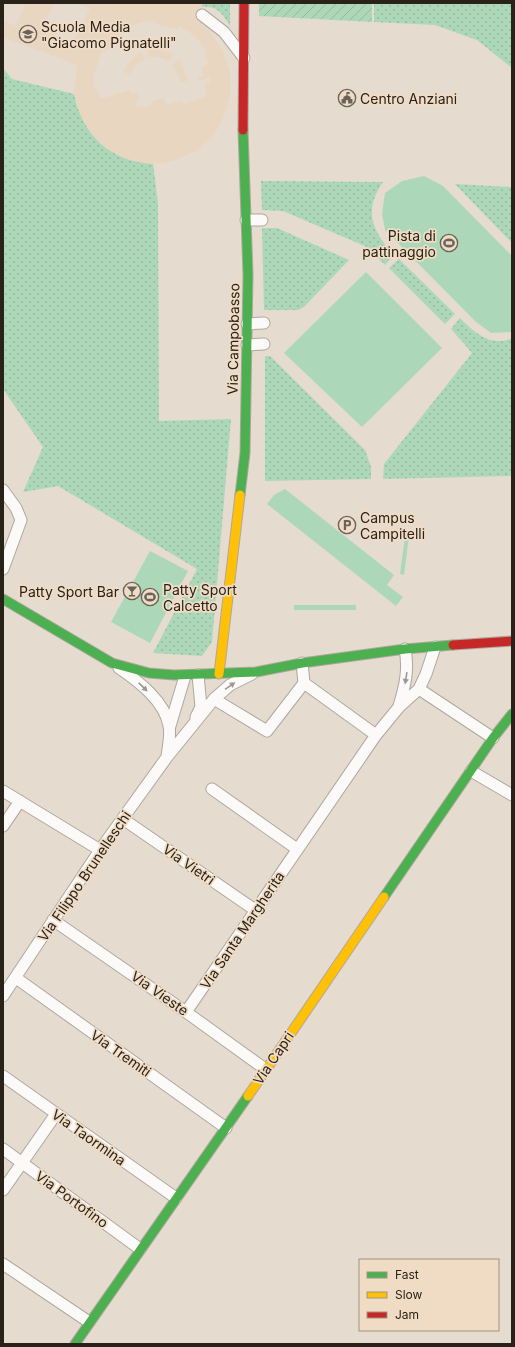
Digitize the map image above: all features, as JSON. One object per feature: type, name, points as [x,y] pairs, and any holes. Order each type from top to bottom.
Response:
[{"type":"street","name":"Via Campobasso","points":[[219,674],[246,454],[248,324],[243,138],[244,3]]},
{"type":"street","points":[[202,15],[224,32],[244,58]]},
{"type":"street","points":[[246,220],[262,220]]},
{"type":"street","points":[[248,324],[264,323]]},
{"type":"street","points":[[247,345],[264,344]]},
{"type":"street","points":[[3,490],[21,520],[3,569]]},
{"type":"street","points":[[3,599],[112,663],[134,679],[164,710],[170,726]]},
{"type":"street","points":[[112,663],[149,673],[185,676],[256,672],[302,663],[405,649],[512,641]]},
{"type":"street","name":"Via Santa Margherita","points":[[186,1012],[376,735],[399,707],[419,689],[426,674],[435,647]]},
{"type":"street","name":"Via Santa Margherita","points":[[399,707],[407,676],[408,663],[405,649]]},
{"type":"street","points":[[214,699],[267,731],[304,684],[302,663]]},
{"type":"street","name":"Via Filippo Brunelleschi","points":[[3,996],[100,850],[167,757],[214,699],[230,685],[256,672]]},
{"type":"street","name":"Via Filippo Brunelleschi","points":[[193,725],[201,707],[198,675]]},
{"type":"street","points":[[167,757],[170,726],[185,676]]},
{"type":"street","points":[[304,684],[376,735]]},
{"type":"street","points":[[419,689],[493,738]]},
{"type":"street","name":"Via Capri","points":[[502,726],[512,703]]},
{"type":"street","name":"Via Capri","points":[[75,1344],[226,1128],[493,738],[512,714]]},
{"type":"street","points":[[471,771],[512,795]]},
{"type":"street","points":[[212,789],[297,849]]},
{"type":"street","points":[[3,791],[100,850]]},
{"type":"street","points":[[3,826],[20,801]]},
{"type":"street","name":"Via Vietri","points":[[123,818],[255,910]]},
{"type":"street","name":"Via Vieste","points":[[53,920],[186,1012],[265,1069]]},
{"type":"street","name":"Via Tremiti","points":[[16,978],[226,1128]]},
{"type":"street","name":"Via Taormina","points":[[3,1076],[176,1198]]},
{"type":"street","points":[[3,1190],[56,1114]]},
{"type":"street","name":"Via Portofino","points":[[3,1149],[140,1249]]},
{"type":"street","points":[[3,1264],[89,1322]]},
{"type":"shaded area","points":[[26,3],[54,3],[45,23],[56,29],[52,39],[71,48],[90,8],[82,5],[83,3],[202,3],[202,25],[210,32],[223,51],[230,72],[230,95],[224,116],[213,136],[196,151],[164,163],[144,163],[132,161],[109,151],[90,133],[82,120],[74,94],[77,65],[3,37],[3,21],[15,26]],"holes":[[[155,21],[155,24],[178,29],[179,26],[185,29],[196,37],[207,52],[205,54],[209,64],[202,67],[204,76],[198,78],[199,81],[209,77],[211,79],[210,82],[204,84],[207,96],[184,104],[182,100],[167,105],[164,98],[153,101],[150,106],[139,106],[138,108],[134,104],[140,97],[136,92],[132,94],[130,90],[100,99],[97,89],[94,89],[93,78],[102,51],[105,52],[120,36],[118,33],[130,26],[142,22]]]},
{"type":"shaded area","points":[[157,49],[174,55],[169,61],[159,57],[149,57],[147,50]]},
{"type":"shaded area","points":[[141,52],[145,59],[134,67],[130,74],[123,72],[128,63]]},
{"type":"shaded area","points":[[179,59],[188,80],[181,83],[173,65]]},
{"type":"green space","points":[[202,3],[230,3],[230,26],[219,11],[212,7],[202,7]]},
{"type":"green space","points":[[259,3],[372,3],[372,22],[259,16]]},
{"type":"green space","points":[[374,3],[512,3],[512,68],[477,40],[435,25],[374,22]]},
{"type":"green space","points":[[3,68],[12,79],[74,94],[78,109],[84,122],[91,134],[101,144],[124,158],[153,164],[158,203],[159,421],[231,419],[212,642],[202,656],[153,653],[197,569],[58,486],[23,492],[43,447],[3,389]]},
{"type":"green space","name":"Pista di pattinaggio","points":[[424,176],[443,186],[512,256],[511,332],[491,333],[475,321],[385,230],[382,214],[385,193],[402,181]]},
{"type":"green space","points":[[261,181],[383,182],[373,202],[373,220],[380,238],[394,255],[385,265],[367,247],[283,211],[262,210]]},
{"type":"green space","points":[[455,184],[512,187],[512,243]]},
{"type":"green space","points":[[262,228],[277,228],[349,260],[304,307],[298,310],[264,310]]},
{"type":"green space","points":[[399,259],[455,314],[445,324],[389,268]]},
{"type":"green space","points":[[366,272],[442,348],[362,427],[284,353]]},
{"type":"green space","points":[[460,318],[477,333],[490,340],[504,341],[512,338],[512,476],[383,479],[384,464],[472,353],[451,329]]},
{"type":"green space","points":[[265,356],[270,356],[365,450],[371,467],[371,479],[265,481]]},
{"type":"green space","points":[[285,489],[394,575],[387,585],[403,597],[396,606],[267,504],[274,495]]},
{"type":"green space","points":[[405,536],[409,536],[404,575],[400,574]]},
{"type":"green space","name":"Patty Sport Calcetto","points":[[150,551],[188,571],[150,643],[111,622]]},
{"type":"green space","points":[[294,605],[356,605],[356,610],[294,610]]},
{"type":"traffic: fast","points":[[240,495],[245,453],[248,275],[243,130]]},
{"type":"traffic: fast","points":[[3,599],[112,663],[149,673],[174,675],[256,672],[302,663],[405,649],[453,645]]},
{"type":"traffic: fast","points":[[384,897],[493,738],[512,714]]},
{"type":"traffic: fast","points":[[75,1344],[248,1096]]},
{"type":"traffic: slow","points":[[219,674],[240,495]]},
{"type":"traffic: slow","points":[[248,1096],[384,897]]},
{"type":"traffic: jam","points":[[243,130],[244,3]]},
{"type":"traffic: jam","points":[[453,645],[512,641]]},
{"type":"place","name":"Scuola Media \"Giacomo Pignatelli\"","points":[[28,34]]},
{"type":"place","name":"Centro Anziani","points":[[347,98]]},
{"type":"place","name":"Pista di pattinaggio","points":[[449,243]]},
{"type":"place","name":"Campus Campitelli","points":[[347,525]]},
{"type":"place","name":"Patty Sport Bar","points":[[132,591]]},
{"type":"place","name":"Patty Sport Calcetto","points":[[150,597]]}]
